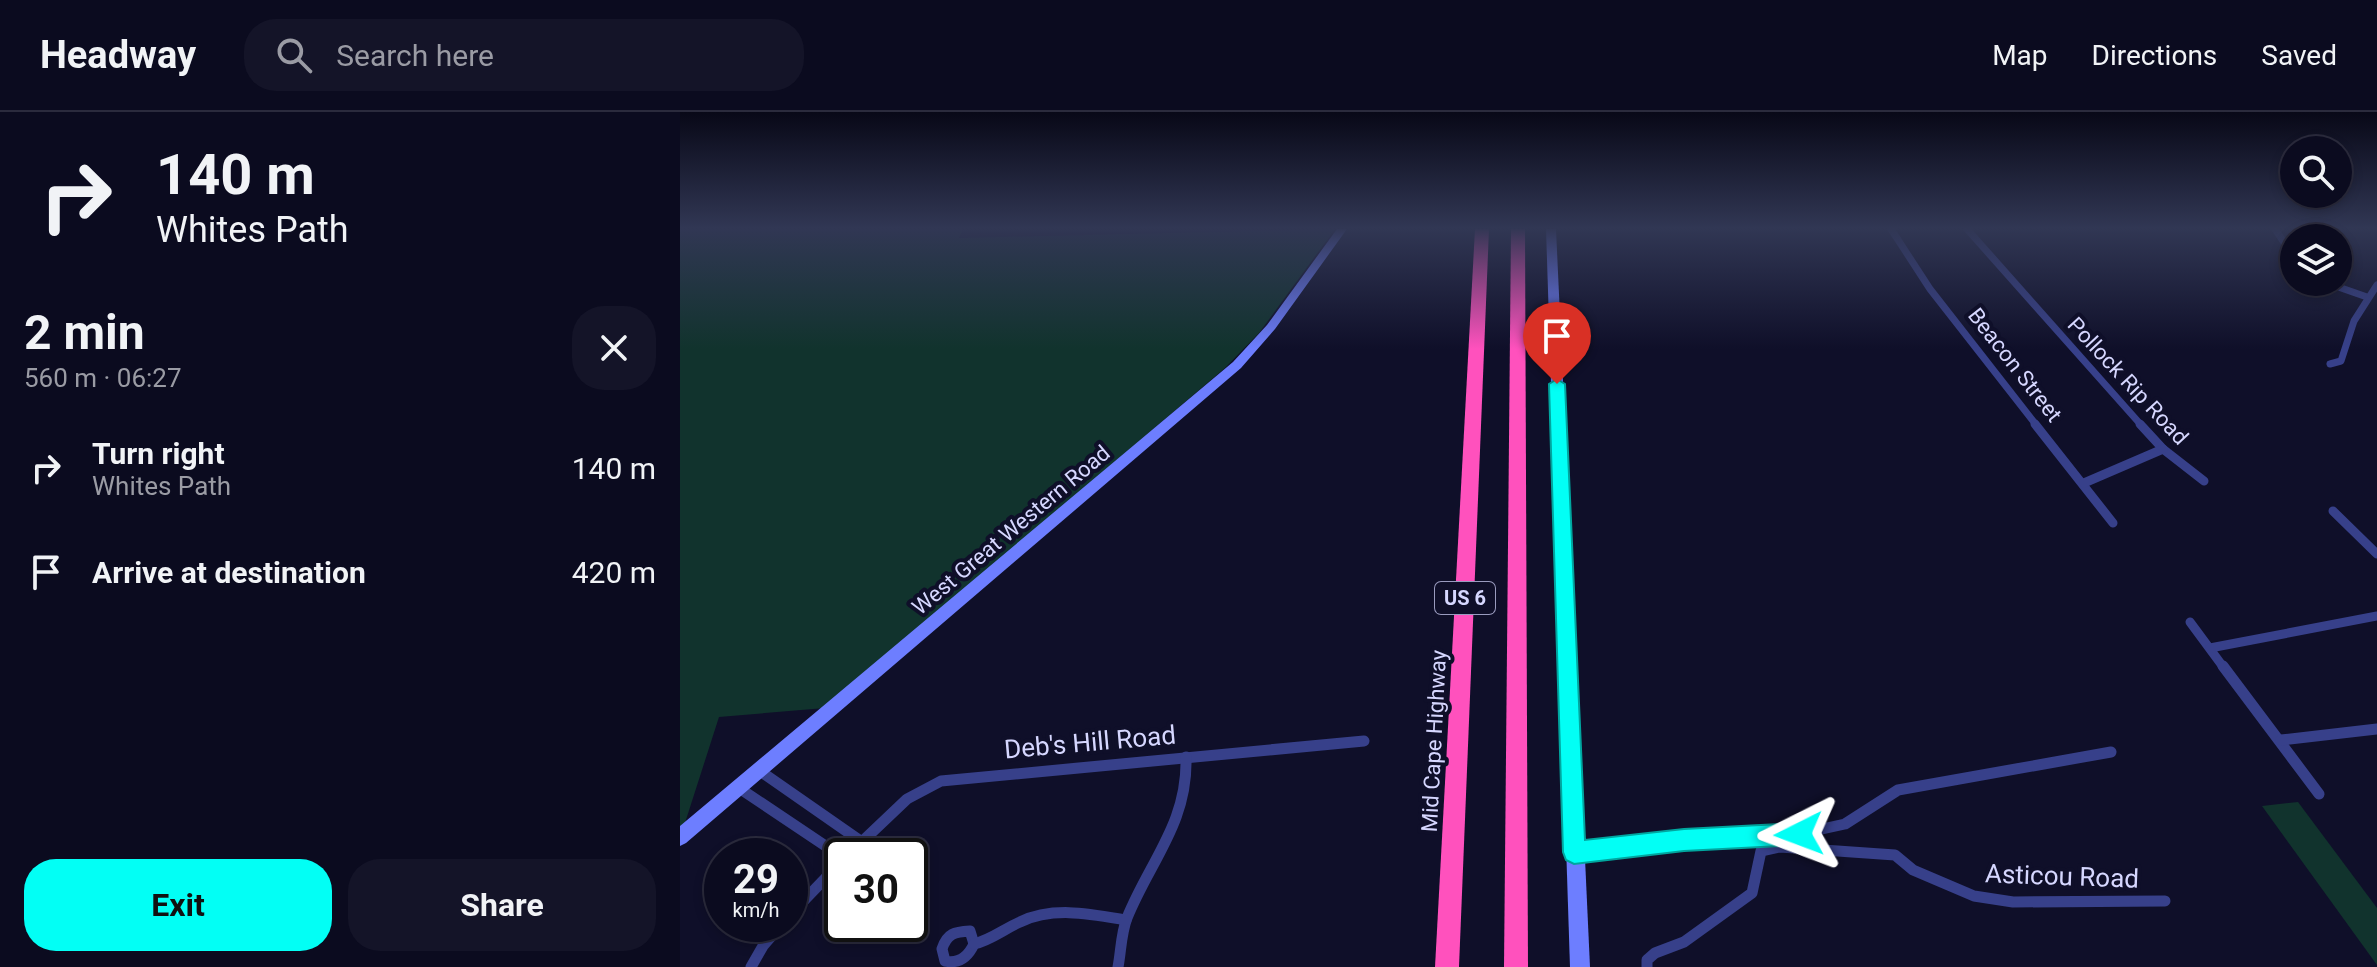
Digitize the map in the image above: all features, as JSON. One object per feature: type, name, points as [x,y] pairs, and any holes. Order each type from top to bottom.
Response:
[{"type":"highway","name":"Mid Cape Highway","points":[[1447,967],[1480,269]]},
{"type":"highway","name":"US 6","points":[[1516,967],[1518,269]]},
{"type":"street","name":"West Great Western Road","points":[[680,837],[1237,365],[1271,327],[1313,269]]},
{"type":"street","points":[[1552,269],[1580,967]]},
{"type":"street","name":"Beacon Street","points":[[1917,269],[2113,523]]},
{"type":"street","name":"Pollock Rip Road","points":[[2003,269],[2163,449],[2204,481]]},
{"type":"street","points":[[2330,364],[2341,361],[2349,331],[2377,285]]},
{"type":"street","points":[[2352,292],[2367,297]]},
{"type":"street","points":[[2084,483],[2163,449]]},
{"type":"street","points":[[2333,511],[2377,554]]},
{"type":"street","points":[[2210,648],[2377,616]]},
{"type":"street","points":[[2190,622],[2319,794]]},
{"type":"street","points":[[2281,740],[2377,729]]},
{"type":"street","name":"Deb's Hill Road","points":[[866,838],[907,799],[941,781],[1364,741]]},
{"type":"street","points":[[1574,852],[1684,840],[1799,834],[1845,824],[1898,790],[2111,752]]},
{"type":"street","points":[[1118,967],[1126,920],[1167,844],[1187,785],[1186,757]]},
{"type":"street","points":[[760,771],[856,838]]},
{"type":"street","points":[[739,788],[824,845]]},
{"type":"street","name":"Asticou Road","points":[[1647,967],[1647,960],[1655,953],[1684,942],[1752,893],[1761,851],[1780,847],[1895,855],[1913,870],[1964,892],[2013,902],[2165,901]]},
{"type":"street","name":"Deb's Hill Road","points":[[808,896],[824,879]]},
{"type":"street","points":[[974,944],[985,942],[1032,917],[1053,913],[1126,920]]},
{"type":"street","points":[[751,967],[766,942]]},
{"type":"green space","points":[[680,269],[1306,269],[1259,333],[1225,368],[825,708],[719,717],[684,826],[680,829]]},
{"type":"green space","points":[[2298,802],[2377,908],[2377,965],[2262,806]]},
{"type":"route","points":[[1557,384],[1574,852],[1684,840],[1799,834]]}]
